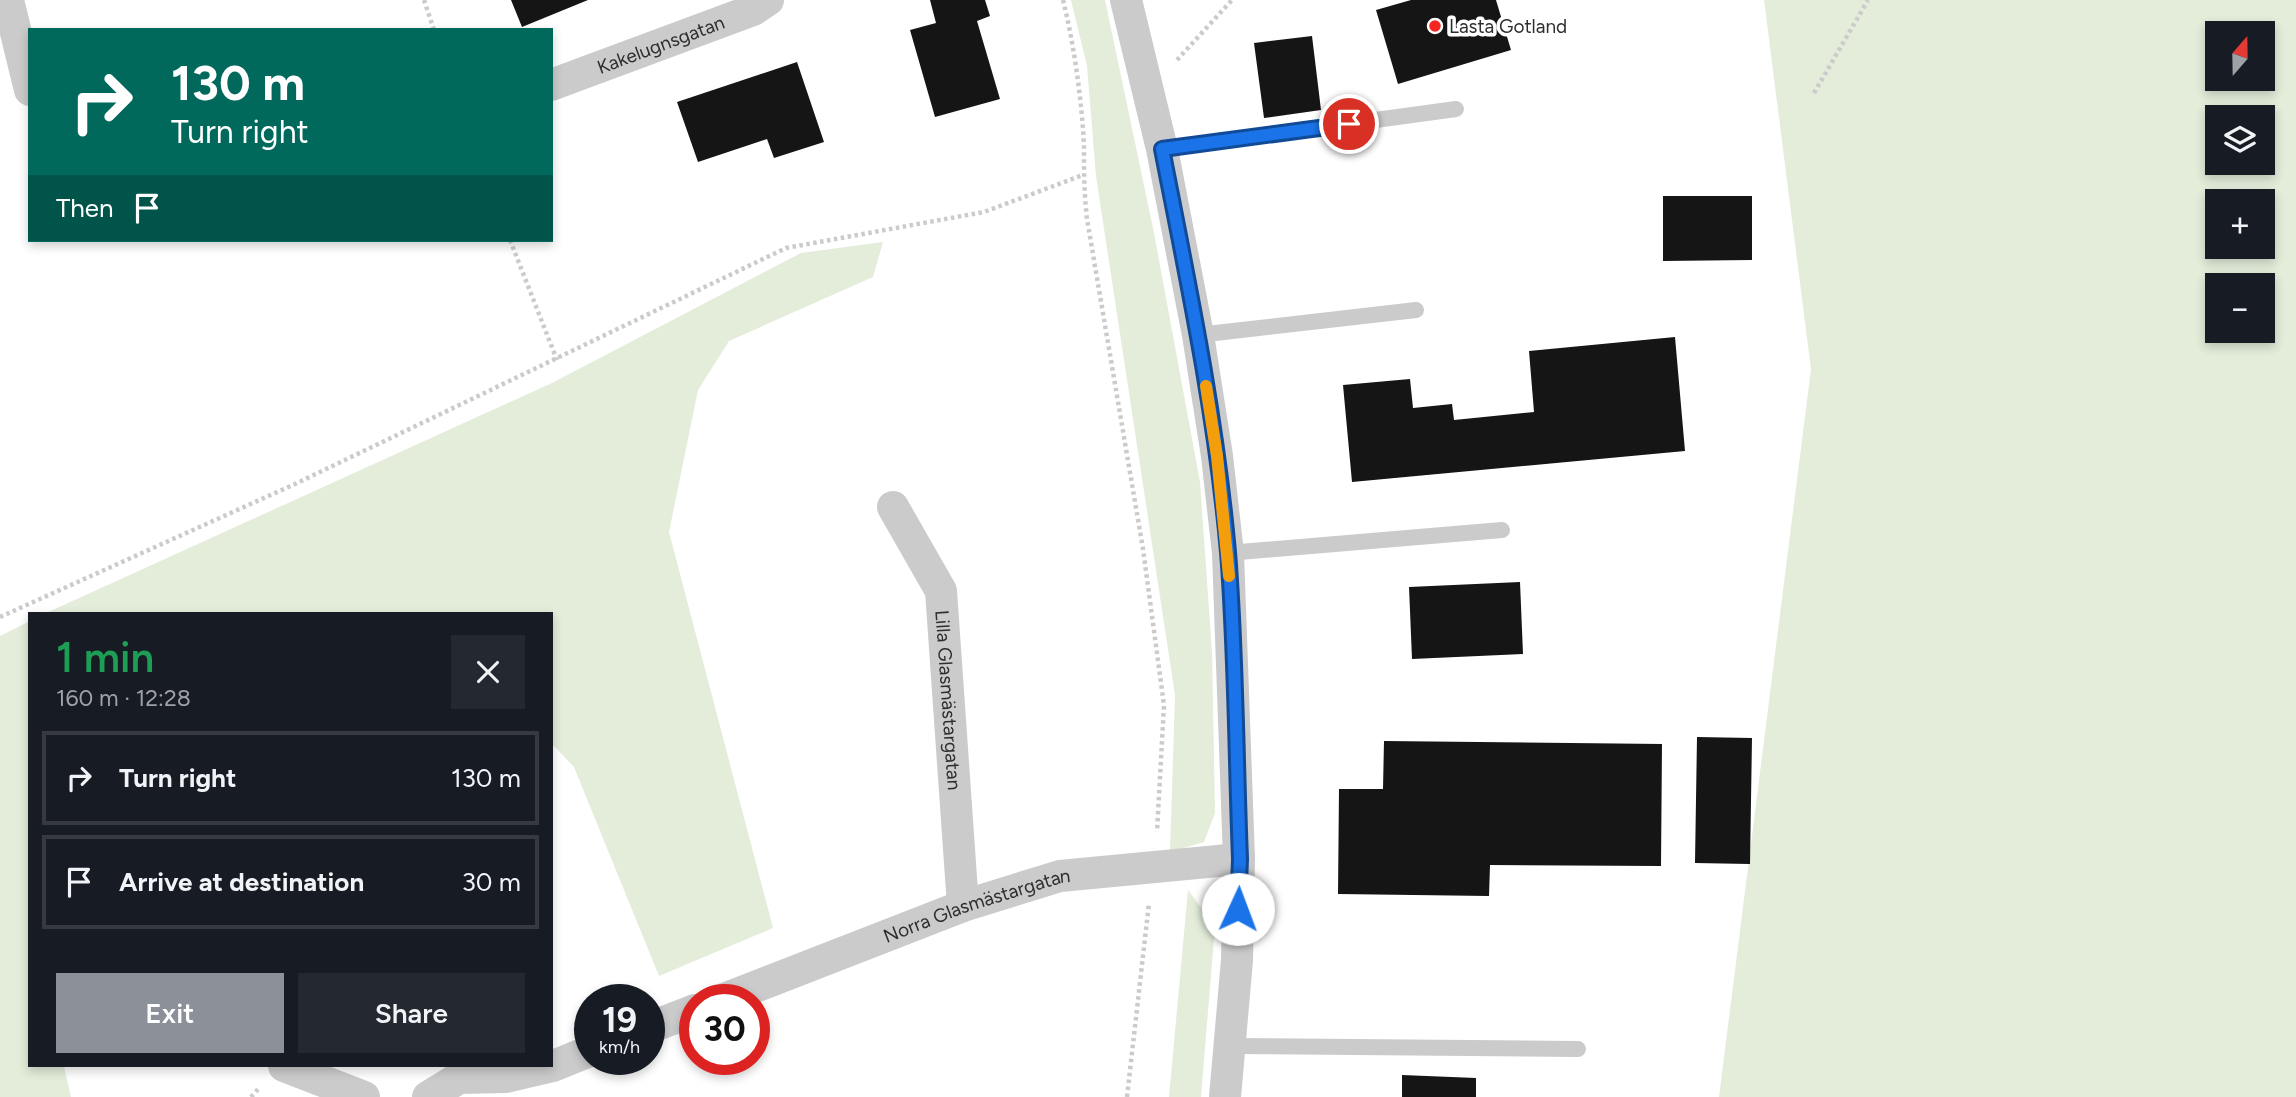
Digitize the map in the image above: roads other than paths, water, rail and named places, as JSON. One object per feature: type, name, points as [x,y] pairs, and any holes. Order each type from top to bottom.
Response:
[{"type":"street","points":[[8,0],[28,82]]},
{"type":"street","name":"Kakelugnsgatan","points":[[553,84],[753,10],[768,0]]},
{"type":"street","points":[[1126,0],[1162,149],[1198,335],[1217,456],[1228,553],[1240,859],[1237,960],[1225,1097]]},
{"type":"street","name":"Lilla Glasmästargatan","points":[[893,508],[942,591],[963,906]]},
{"type":"street","name":"Norra Glasmästargatan","points":[[763,984],[963,906],[1060,876],[1240,859]]},
{"type":"street","points":[[553,1066],[574,1057]]},
{"type":"street","points":[[287,1067],[364,1097]]},
{"type":"street","points":[[428,1097],[457,1072],[506,1077],[549,1067]]},
{"type":"lane","points":[[1162,149],[1456,109]]},
{"type":"lane","points":[[1198,335],[1416,310]]},
{"type":"lane","points":[[1228,553],[1502,530]]},
{"type":"lane","points":[[1229,1046],[1578,1049]]},
{"type":"place","name":"Lasta Gotland","points":[[1435,26]]}]
